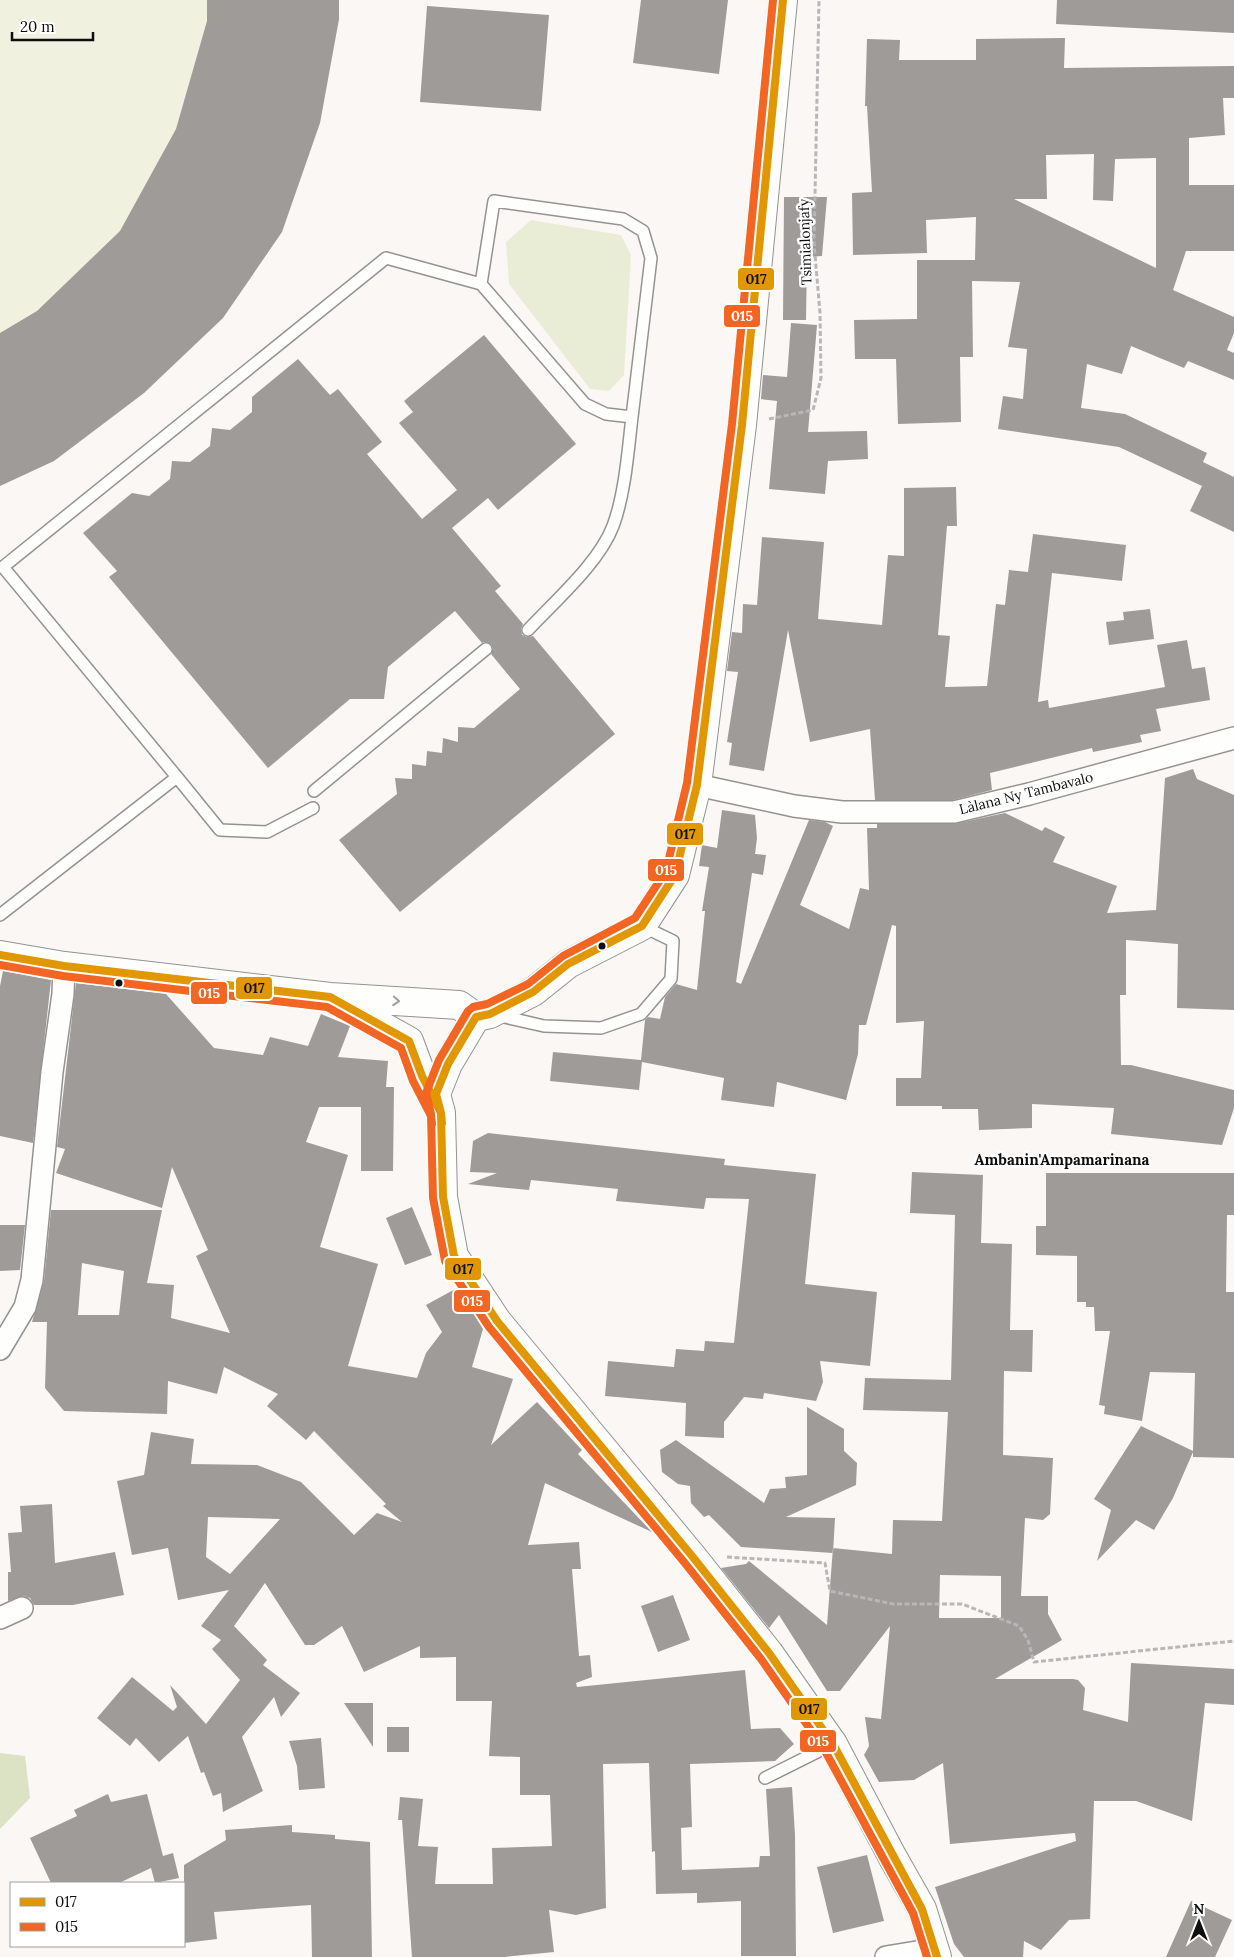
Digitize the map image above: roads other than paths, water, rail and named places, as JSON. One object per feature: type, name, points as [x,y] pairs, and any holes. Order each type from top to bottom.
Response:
[{"type":"street","points":[[783,0],[742,426],[697,785],[675,875],[642,926],[568,964],[533,992],[483,1015],[448,1064],[436,1094],[441,1113],[443,1197],[454,1256],[497,1321],[692,1556],[769,1654],[833,1744],[922,1909],[936,1953],[886,1957]]},
{"type":"street","name":"Làlana Ny Tambavalo","points":[[697,785],[794,806],[842,812],[954,812],[1029,794],[1234,738]]},
{"type":"street","points":[[0,954],[64,966],[330,997],[459,1005],[483,1015]]},
{"type":"street","points":[[0,1349],[25,1307],[32,1280],[52,1072],[63,994],[64,966]]},
{"type":"street","points":[[330,997],[408,1041],[422,1076],[441,1113]]},
{"type":"street","points":[[0,1618],[22,1608]]},
{"type":"lane","points":[[481,284],[494,201],[623,219],[643,232],[651,258],[624,481],[612,527],[593,560],[528,630]]},
{"type":"lane","points":[[313,808],[267,832],[220,830],[3,567],[386,258],[481,284],[585,404],[606,414],[632,417]]},
{"type":"lane","points":[[314,791],[486,649]]},
{"type":"lane","points":[[0,915],[177,777]]},
{"type":"lane","points":[[483,1015],[544,1026],[601,1028],[642,1014],[670,979],[673,941],[642,926]]},
{"type":"lane","points":[[765,1778],[833,1744]]},
{"type":"district","name":"Ambanin'Ampamarinana","points":[[1062,1159]]}]
